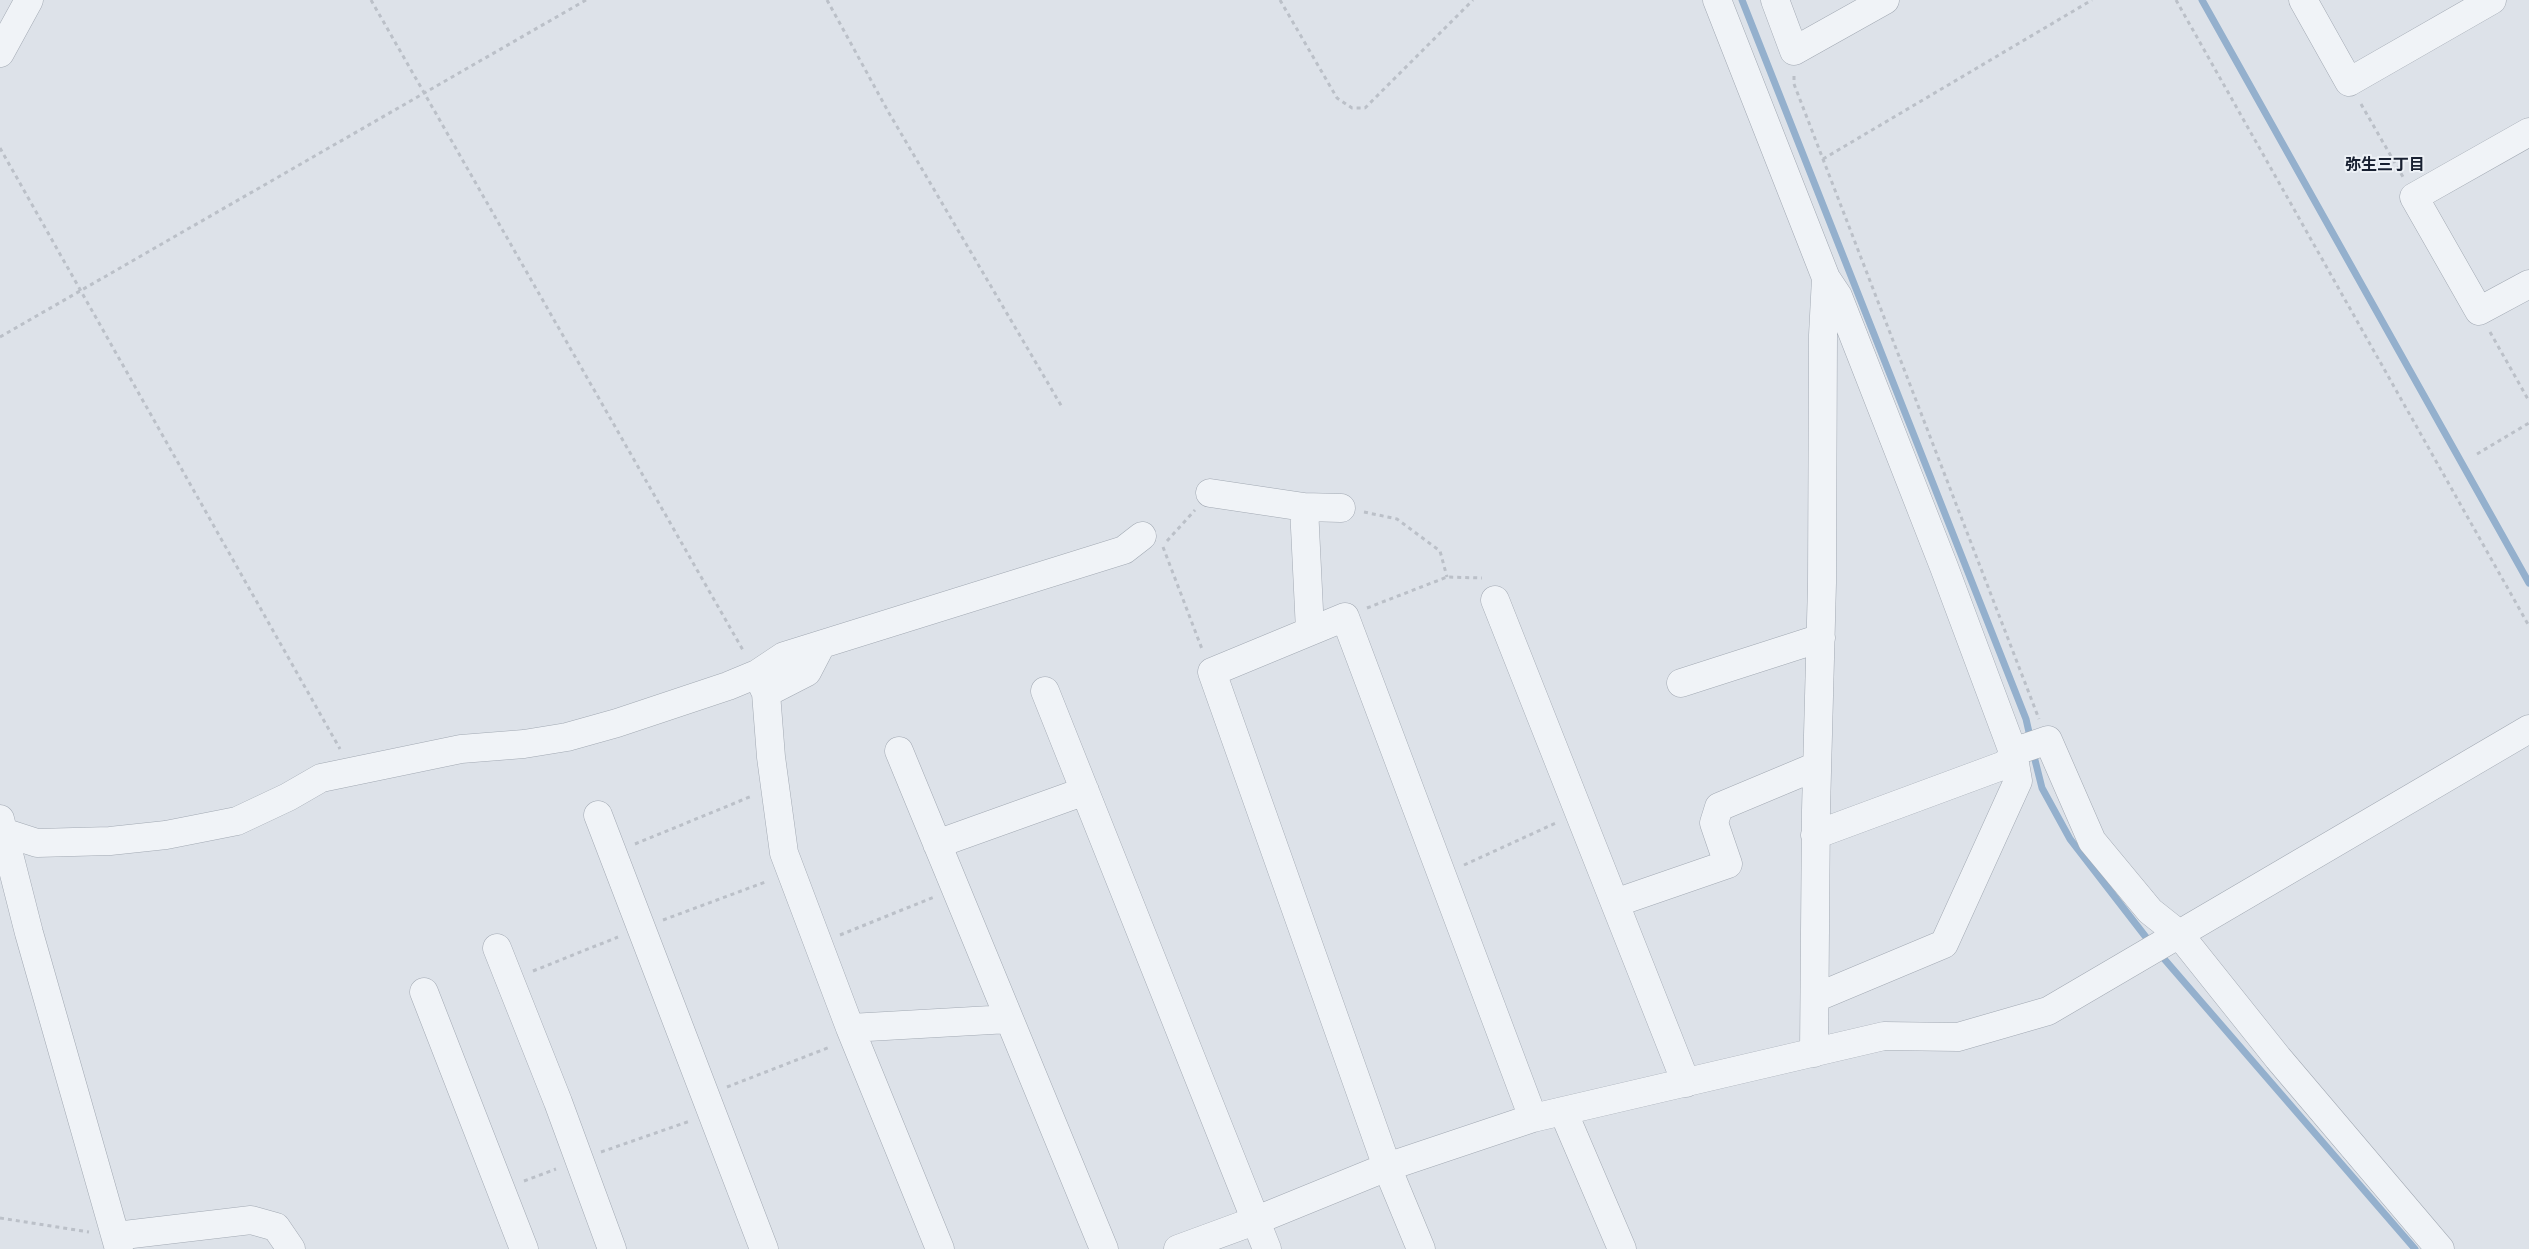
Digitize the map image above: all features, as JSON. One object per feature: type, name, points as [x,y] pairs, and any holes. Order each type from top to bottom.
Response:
[{"type":"street","points":[[0,53],[29,0]]},
{"type":"street","points":[[1717,0],[1826,278],[1842,305],[2013,752],[2018,781],[1944,944],[1815,998]]},
{"type":"street","points":[[1775,0],[1794,50],[1885,0]]},
{"type":"street","points":[[2303,0],[2349,82],[2492,0]]},
{"type":"street","points":[[2529,132],[2414,197],[2479,312],[2529,284]]},
{"type":"street","points":[[1814,1053],[1817,766],[1825,378],[1823,335],[1826,278]]},
{"type":"street","points":[[1210,493],[1304,507],[1341,508]]},
{"type":"street","points":[[1304,507],[1310,631]]},
{"type":"street","points":[[2,826],[37,843],[110,841],[166,835],[237,821],[288,797],[321,778],[461,749],[524,744],[567,737],[807,672],[821,645],[1101,558],[1124,550],[1142,536]]},
{"type":"street","points":[[1495,600],[1686,1083]]},
{"type":"street","points":[[1421,1249],[1387,1167],[1212,672],[1345,617],[1533,1118]]},
{"type":"street","points":[[1681,683],[1821,638]]},
{"type":"street","points":[[762,684],[784,853],[852,1033],[940,1249]]},
{"type":"street","points":[[1045,691],[1268,1249]]},
{"type":"street","points":[[1178,1249],[1387,1167],[1533,1118],[1884,1036],[1958,1037],[2048,1011],[2529,729]]},
{"type":"street","points":[[1816,835],[2007,764],[2013,752],[2048,740],[2092,841],[2150,911],[2179,934],[2278,1058],[2440,1249]]},
{"type":"street","points":[[899,751],[1104,1249]]},
{"type":"street","points":[[1615,904],[1728,864],[1714,823],[1719,807],[1817,766]]},
{"type":"street","points":[[937,844],[1085,791]]},
{"type":"street","points":[[598,814],[764,1249]]},
{"type":"street","points":[[2,826],[29,933],[118,1243],[251,1220],[276,1227],[291,1249]]},
{"type":"street","points":[[497,948],[612,1249]]},
{"type":"street","points":[[424,992],[524,1249]]},
{"type":"street","points":[[852,1033],[1009,1019]]},
{"type":"street","points":[[1563,1111],[1622,1249]]},
{"type":"path","points":[[371,0],[499,220],[762,684]]},
{"type":"path","points":[[0,337],[586,0]]},
{"type":"path","points":[[827,0],[889,112],[1062,407]]},
{"type":"path","points":[[1280,0],[1337,98],[1352,108],[1365,108],[1473,0]]},
{"type":"path","points":[[1823,159],[2092,0]]},
{"type":"path","points":[[2176,0],[2529,626]]},
{"type":"path","points":[[1794,50],[1794,84],[2048,740]]},
{"type":"path","points":[[2349,82],[2414,197]]},
{"type":"path","points":[[0,148],[353,771]]},
{"type":"path","points":[[2479,312],[2529,401]]},
{"type":"path","points":[[2477,454],[2529,423]]},
{"type":"path","points":[[1210,493],[1162,546],[1212,672]]},
{"type":"path","points":[[1341,508],[1397,519],[1440,551],[1447,577]]},
{"type":"path","points":[[1345,617],[1447,577],[1485,578],[1495,600]]},
{"type":"path","points":[[612,853],[775,787]]},
{"type":"path","points":[[1442,876],[1579,812]]},
{"type":"path","points":[[510,981],[641,928],[792,872]]},
{"type":"path","points":[[819,944],[955,888]]},
{"type":"path","points":[[500,1190],[579,1160],[708,1105],[852,1033]]},
{"type":"path","points":[[0,1218],[118,1243]]},
{"type":"waterway","points":[[1742,0],[2026,719],[2031,741]]},
{"type":"waterway","points":[[2202,0],[2529,583]]},
{"type":"waterway","points":[[2033,752],[2042,788],[2070,839],[2152,945]]},
{"type":"waterway","points":[[2159,953],[2415,1249]]},
{"type":"district","name":"弥生三丁目","points":[[2385,165]]}]
